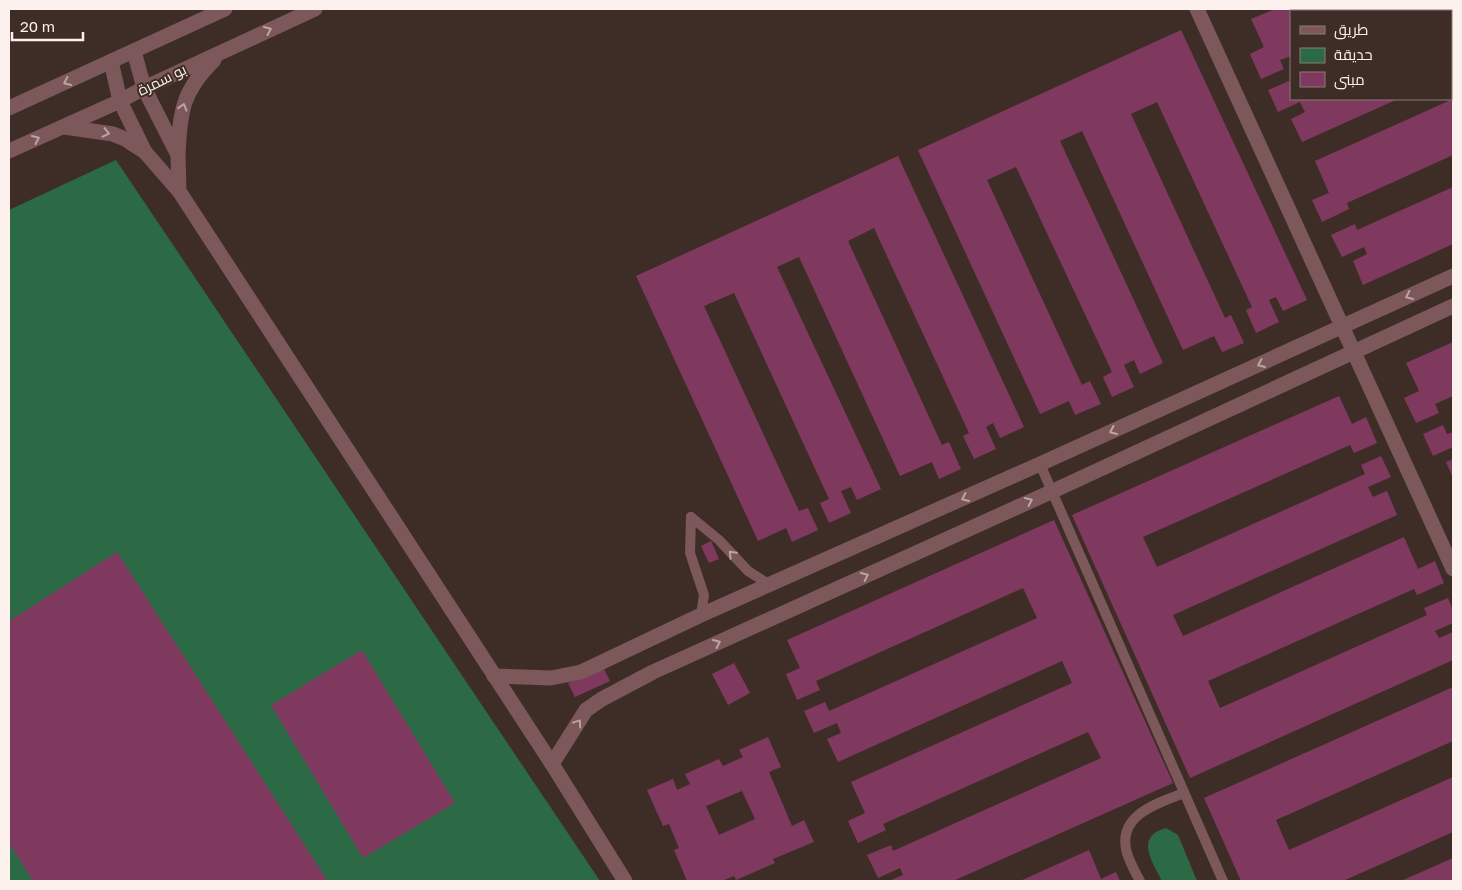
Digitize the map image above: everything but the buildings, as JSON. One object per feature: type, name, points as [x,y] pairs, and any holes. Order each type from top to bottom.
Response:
[{"type":"street","points":[[9,108],[225,9]]},
{"type":"street","name":"بو سمرة","points":[[9,151],[315,9]]},
{"type":"street","points":[[1197,9],[1453,569]]},
{"type":"street","points":[[134,51],[144,88],[178,155]]},
{"type":"street","points":[[179,191],[180,118],[186,99],[200,74],[223,51]]},
{"type":"street","points":[[111,61],[120,101],[146,152],[179,191],[552,764],[625,881]]},
{"type":"street","points":[[63,126],[112,134],[125,139],[146,152]]},
{"type":"street","points":[[494,676],[551,678],[581,672],[701,615],[770,586],[1453,276]]},
{"type":"street","points":[[552,764],[586,710],[602,699],[653,672],[1453,306]]},
{"type":"lane","points":[[1040,464],[1223,881]]},
{"type":"lane","points":[[701,615],[704,595],[690,553],[691,516],[719,540],[748,571],[770,586]]},
{"type":"lane","points":[[1140,881],[1127,851],[1126,839],[1129,829],[1138,814],[1184,792]]},
{"type":"green space","points":[[116,160],[600,881],[9,881],[9,210]]},
{"type":"green space","points":[[1166,828],[1178,835],[1197,881],[1162,881],[1151,858],[1148,844],[1156,832]]}]
